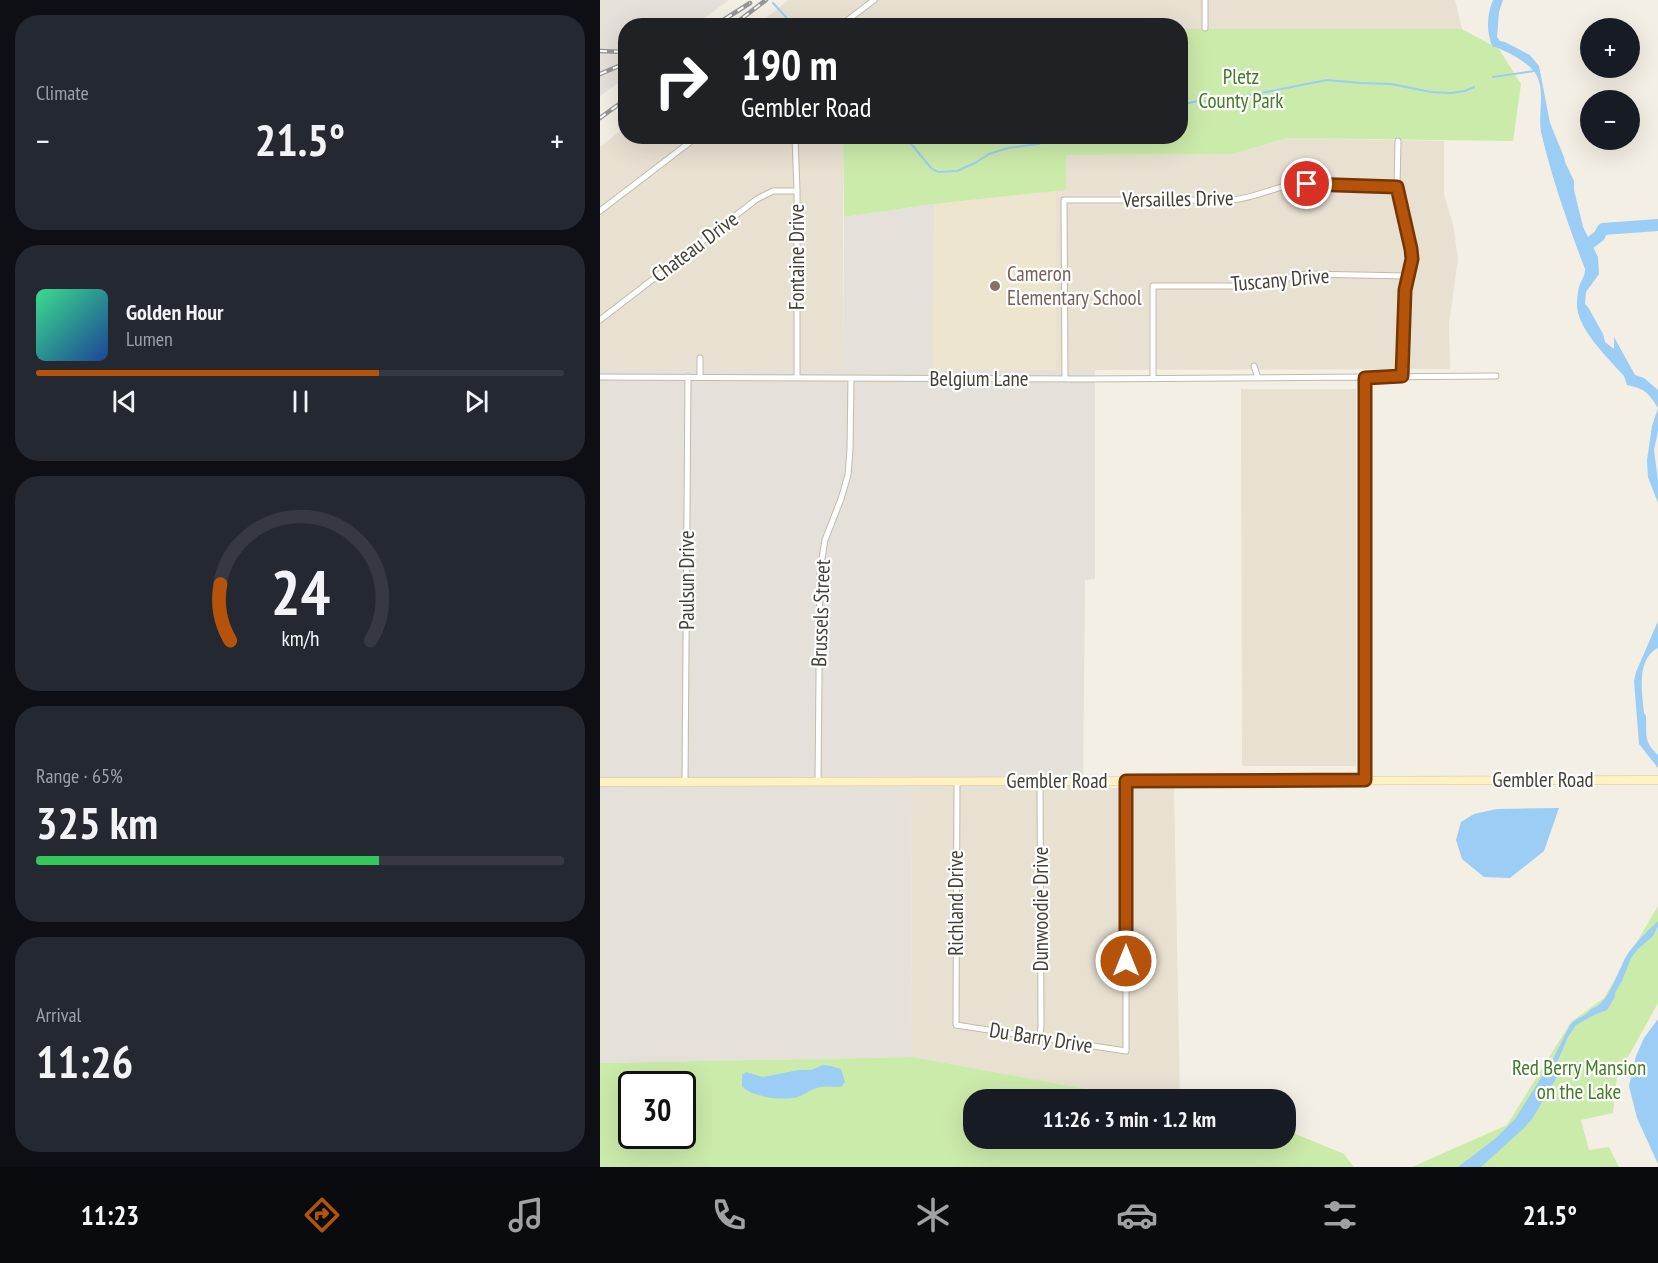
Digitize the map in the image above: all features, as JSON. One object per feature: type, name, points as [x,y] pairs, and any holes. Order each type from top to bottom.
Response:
[{"type":"main road","name":"Gembler Road","points":[[600,782],[1658,780]]},
{"type":"street","points":[[850,18],[874,0]]},
{"type":"street","points":[[1205,0],[1205,28]]},
{"type":"street","points":[[1398,141],[1397,187],[1412,259],[1407,276],[1404,307],[1402,376]]},
{"type":"street","points":[[600,211],[688,144]]},
{"type":"street","name":"Fontaine Drive","points":[[795,144],[797,378]]},
{"type":"street","name":"Versailles Drive","points":[[1065,379],[1064,200],[1239,200],[1296,184],[1397,187]]},
{"type":"street","name":"Chateau Drive","points":[[600,320],[758,199],[772,191],[797,190]]},
{"type":"street","name":"Tuscany Drive","points":[[1153,379],[1153,286],[1258,285],[1306,274],[1407,276]]},
{"type":"street","points":[[700,358],[700,377]]},
{"type":"street","points":[[1254,366],[1258,378]]},
{"type":"street","name":"Belgium Lane","points":[[600,377],[1153,379],[1496,376]]},
{"type":"street","name":"Paulsun Drive","points":[[685,782],[688,377]]},
{"type":"street","name":"Brussels Street","points":[[818,782],[820,571],[825,540],[848,475],[851,378]]},
{"type":"street","points":[[1365,378],[1365,780]]},
{"type":"street","name":"Richland Drive","points":[[956,1025],[957,781]]},
{"type":"street","name":"Dunwoodie Drive","points":[[1040,781],[1040,1037]]},
{"type":"street","name":"Du Barry Drive","points":[[956,1025],[1126,1051],[1126,781]]},
{"type":"shaded area","points":[[600,0],[729,0],[705,18],[618,18],[618,83],[600,96]]},
{"type":"shaded area","points":[[788,0],[1455,0],[1462,29],[1188,29],[1188,18],[766,18]]},
{"type":"shaded area","points":[[618,133],[618,144],[843,144],[843,368],[600,369],[600,147]]},
{"type":"shaded area","points":[[1287,138],[1444,141],[1444,195],[1453,224],[1458,259],[1449,324],[1450,369],[1056,370],[1056,191],[1066,189],[1066,155],[1233,154]]},
{"type":"shaded area","name":"Cameron Elementary School","points":[[1056,191],[1056,370],[933,369],[934,204]]},
{"type":"shaded area","points":[[934,204],[934,369],[1095,370],[1095,579],[1085,580],[1083,789],[911,790],[912,1057],[600,1063],[600,369],[843,368],[844,217]]},
{"type":"shaded area","points":[[1241,389],[1356,389],[1356,766],[1242,766]]},
{"type":"shaded area","points":[[1174,788],[1180,1089],[1087,1089],[912,1057],[911,789]]},
{"type":"green space","name":"Pletz County Park","points":[[1188,29],[1462,29],[1499,49],[1521,84],[1513,141],[1287,138],[1233,154],[1066,155],[1066,190],[934,204],[844,217],[843,144],[1188,144]]},
{"type":"green space","name":"Red Berry Mansion on the Lake","points":[[1658,906],[1658,1003],[1617,1077],[1613,1113],[1581,1120],[1589,1150],[1609,1147],[1619,1167],[1412,1167],[1507,1125],[1571,1022],[1604,998]]},
{"type":"green space","points":[[912,1057],[1087,1089],[963,1089],[963,1149],[1296,1149],[1296,1134],[1344,1154],[1354,1167],[600,1167],[600,1063]]},
{"type":"water","points":[[1493,0],[1503,0],[1499,12],[1497,37],[1500,41],[1530,55],[1539,66],[1550,123],[1574,181],[1583,227],[1598,257],[1599,274],[1586,292],[1585,304],[1603,334],[1605,342],[1614,349],[1614,337],[1635,375],[1644,378],[1658,390],[1658,408],[1646,392],[1627,385],[1624,376],[1595,343],[1582,324],[1577,302],[1585,269],[1550,167],[1541,132],[1539,83],[1534,71],[1524,62],[1492,46],[1488,23]]},
{"type":"water","points":[[1658,408],[1658,431],[1654,450],[1658,503],[1648,477],[1647,460],[1652,426]]},
{"type":"water","points":[[1658,621],[1658,648],[1646,660],[1642,687],[1647,737],[1650,746],[1658,755],[1658,768],[1639,744],[1634,681]]},
{"type":"water","points":[[1559,808],[1544,851],[1510,878],[1484,877],[1462,859],[1456,840],[1461,822],[1474,814],[1497,809]]},
{"type":"water","points":[[1658,921],[1653,936],[1631,958],[1615,997],[1607,1010],[1576,1025],[1568,1037],[1554,1070],[1557,1070],[1557,1077],[1532,1119],[1481,1167],[1458,1167],[1496,1138],[1515,1119],[1553,1059],[1570,1025],[1603,1001],[1629,952]]},
{"type":"water","points":[[1658,1019],[1658,1164],[1637,1118],[1629,1086],[1636,1056],[1644,1038]]},
{"type":"water","points":[[823,1065],[841,1069],[845,1082],[841,1087],[813,1089],[800,1096],[786,1099],[761,1096],[742,1086],[742,1075],[746,1072],[763,1077],[811,1070]]},
{"type":"waterway","points":[[773,3],[787,18]]},
{"type":"waterway","points":[[1493,77],[1534,71]]},
{"type":"waterway","points":[[1188,103],[1228,101],[1327,80],[1391,84],[1431,92],[1451,93],[1474,87]]},
{"type":"waterway","points":[[911,144],[931,168],[938,172],[957,171],[989,154],[1008,148],[1038,144]]},
{"type":"waterway","points":[[1586,246],[1599,236],[1603,229],[1658,225]]},
{"type":"railway","points":[[742,18],[766,0]]},
{"type":"railway","points":[[727,18],[750,3]]},
{"type":"railway","points":[[600,51],[618,52]]},
{"type":"railway","points":[[600,74],[618,66]]},
{"type":"railway","points":[[600,118],[618,105]]},
{"type":"place","name":"Cameron Elementary School","points":[[995,286]]},
{"type":"route","points":[[1126,961],[1126,781],[1365,780],[1365,378],[1402,376],[1405,290],[1412,259],[1397,187],[1307,184]]}]
